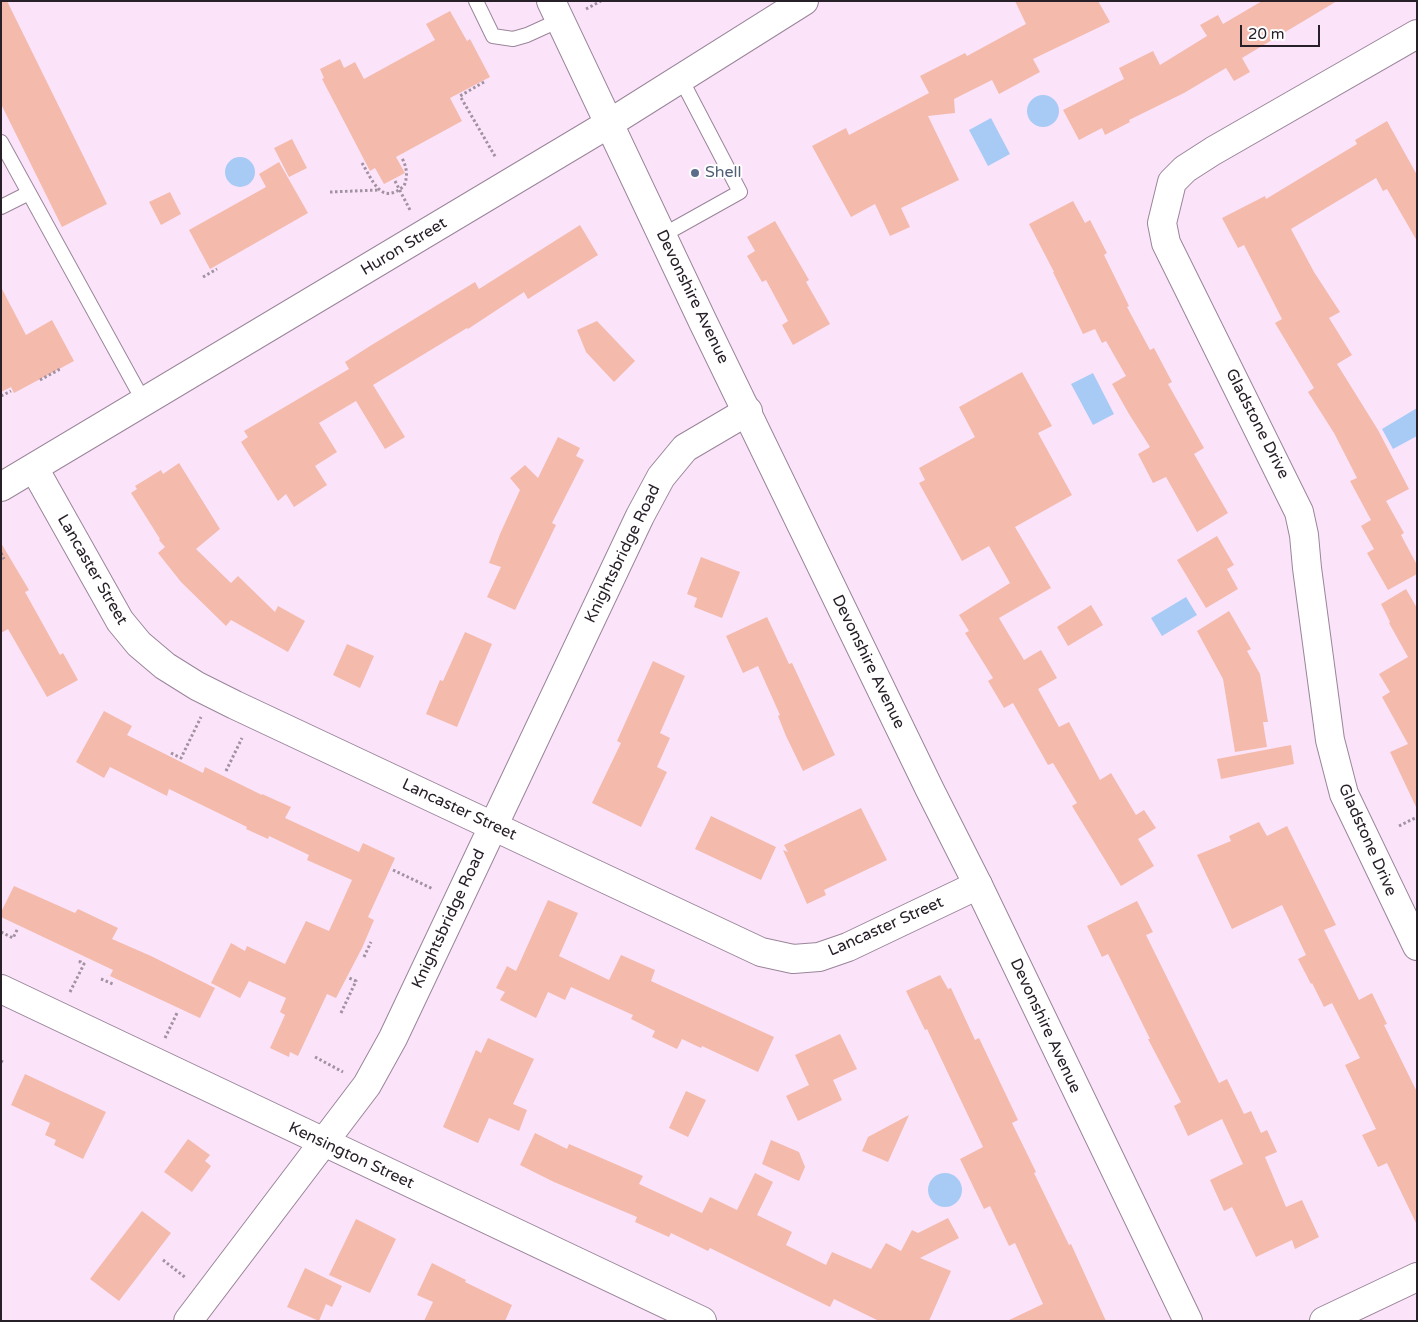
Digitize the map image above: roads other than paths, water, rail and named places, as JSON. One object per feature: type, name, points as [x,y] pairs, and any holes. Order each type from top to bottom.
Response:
[{"type":"street","name":"Huron Street","points":[[1,487],[610,123],[804,1]]},
{"type":"street","name":"Devonshire Avenue","points":[[564,11],[610,123],[663,235],[1188,1321]]},
{"type":"street","name":"Gladstone Drive","points":[[1416,36],[1213,151],[1185,169],[1172,182],[1162,223],[1166,243],[1299,512],[1304,535],[1330,740],[1344,794],[1417,946]]},
{"type":"street","name":"Knightsbridge Road","points":[[188,1321],[325,1143],[367,1085],[394,1038],[640,516],[661,477],[685,448],[748,411]]},
{"type":"street","name":"Lancaster Street","points":[[34,468],[120,621],[139,644],[165,666],[197,686],[235,705],[761,952],[792,958],[819,957],[848,947],[978,885]]},
{"type":"street","name":"Kensington Street","points":[[1,989],[702,1321]]},
{"type":"street","points":[[1324,1321],[1417,1277]]},
{"type":"lane","points":[[476,1],[494,36],[513,39],[527,35],[564,11]]},
{"type":"lane","points":[[663,235],[740,192],[681,79]]},
{"type":"lane","points":[[1,142],[144,402]]},
{"type":"lane","points":[[1,207],[29,193]]},
{"type":"water","points":[[1043,95],[1049,96],[1054,100],[1058,105],[1058,117],[1054,122],[1049,126],[1043,127],[1037,126],[1032,122],[1028,117],[1027,111],[1028,105],[1032,100],[1037,96]]},
{"type":"water","points":[[991,118],[1010,154],[988,166],[969,130]]},
{"type":"water","points":[[240,157],[246,158],[254,166],[254,178],[246,186],[240,187],[234,186],[226,178],[225,172],[226,166],[234,158]]},
{"type":"water","points":[[1093,373],[1114,414],[1093,425],[1071,384]]},
{"type":"water","points":[[1417,408],[1417,436],[1393,449],[1382,429]]},
{"type":"water","points":[[1186,597],[1197,615],[1162,636],[1151,618]]},
{"type":"water","points":[[945,1173],[952,1174],[957,1178],[961,1183],[961,1197],[957,1202],[952,1206],[945,1207],[938,1206],[933,1202],[929,1197],[928,1190],[929,1183],[933,1178],[938,1174]]},
{"type":"place","name":"Shell","points":[[695,173]]}]
